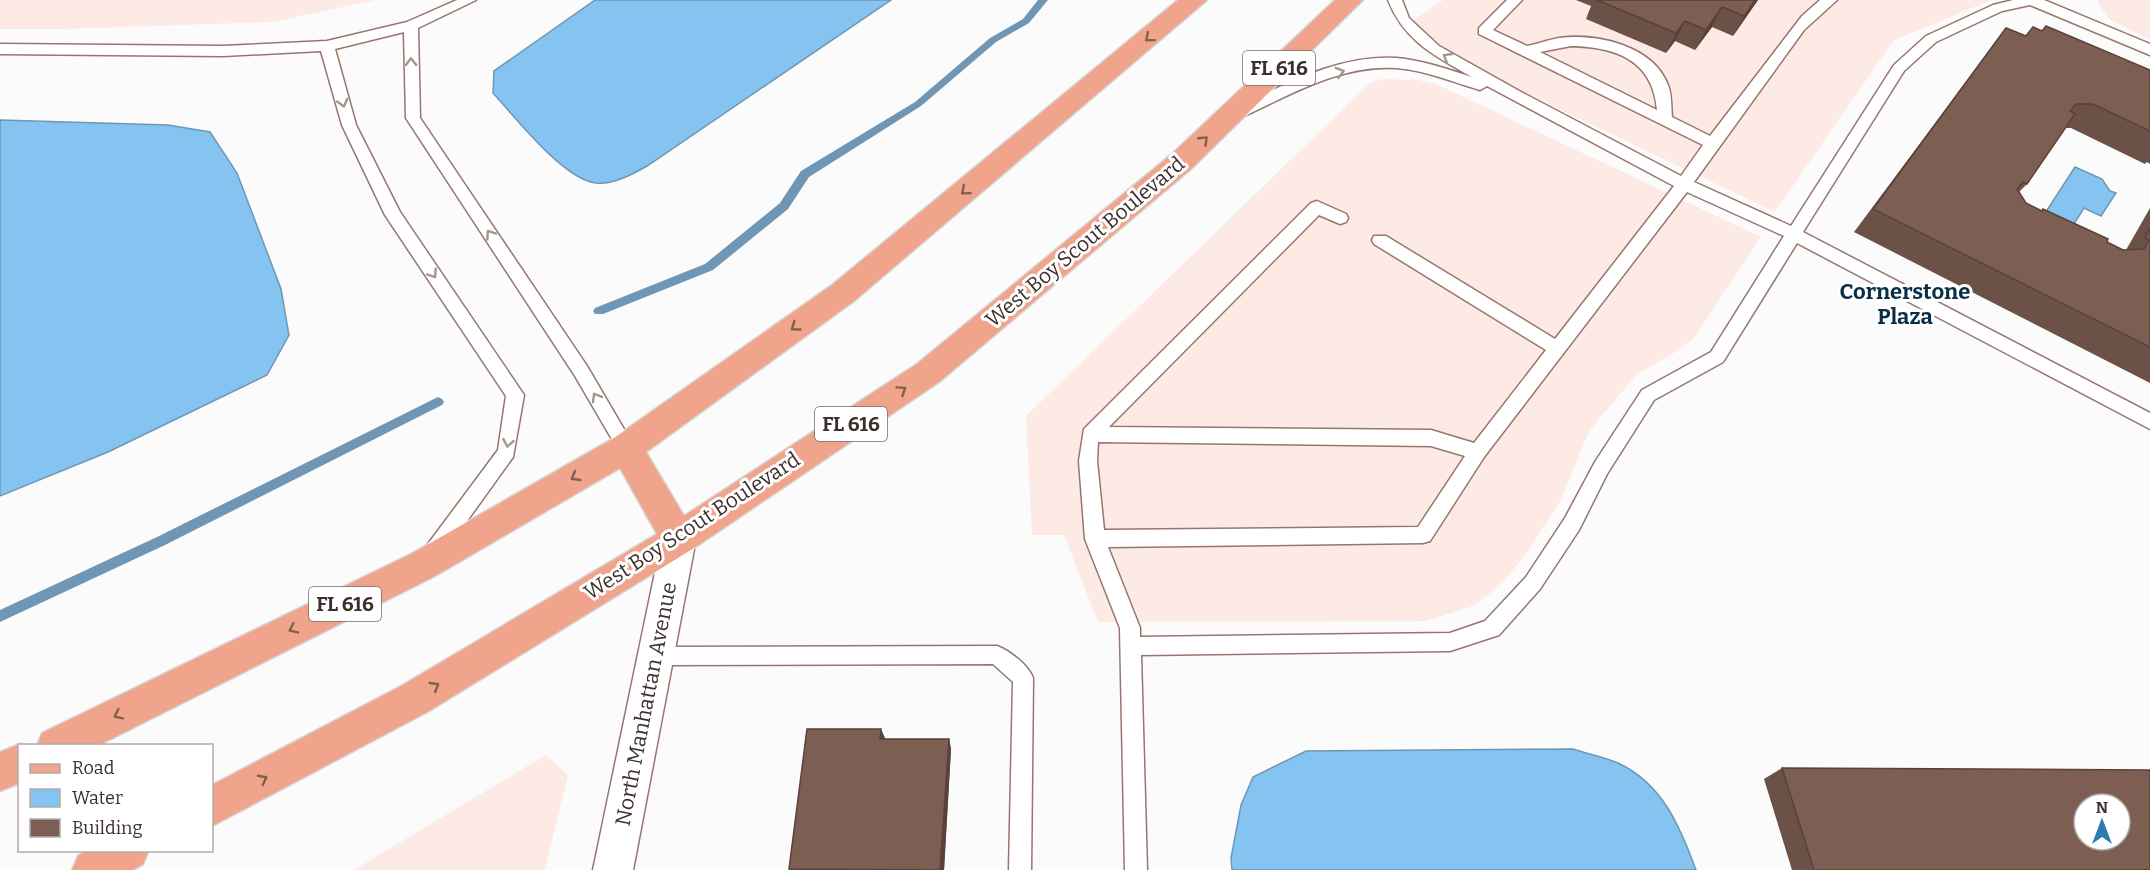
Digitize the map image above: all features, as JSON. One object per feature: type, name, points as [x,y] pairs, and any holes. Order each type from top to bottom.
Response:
[{"type":"main road","name":"FL 616","points":[[60,744],[423,565],[626,448],[843,293],[1194,0]]},
{"type":"main road","name":"West Boy Scout Boulevard","points":[[213,805],[416,698],[679,539],[928,373],[1182,161],[1350,0]]},
{"type":"main road","points":[[626,448],[679,539]]},
{"type":"main road","points":[[0,772],[18,764]]},
{"type":"main road","points":[[92,870],[125,852]]},
{"type":"street","name":"North Manhattan Avenue","points":[[613,870],[679,539]]},
{"type":"lane","points":[[0,49],[223,51],[327,46],[411,26],[469,0]]},
{"type":"lane","points":[[1395,0],[1403,20],[1434,49],[1516,96],[1684,184],[1794,234],[2150,423]]},
{"type":"lane","points":[[1515,0],[1484,31],[1712,143]]},
{"type":"lane","points":[[1095,539],[1423,535],[1478,452],[1684,184],[1712,143],[1793,37],[1820,5],[1830,0]]},
{"type":"lane","points":[[1132,646],[1450,642],[1492,628],[1533,583],[1572,524],[1601,468],[1648,395],[1717,357],[1899,68],[1931,39],[1998,8],[2031,0],[2106,29],[2150,50]]},
{"type":"lane","points":[[411,26],[413,118],[581,371],[626,448]]},
{"type":"lane","points":[[1526,51],[1560,43],[1592,43],[1624,51],[1651,67],[1661,84],[1665,120]]},
{"type":"lane","points":[[327,46],[349,124],[393,215],[515,395],[507,452],[423,565]]},
{"type":"lane","points":[[1228,117],[1318,78],[1366,64],[1394,62],[1438,71],[1516,96]]},
{"type":"lane","points":[[1136,870],[1131,628],[1095,539],[1088,461],[1090,434],[1317,207],[1340,218]]},
{"type":"lane","points":[[1380,240],[1557,348]]},
{"type":"lane","points":[[1090,434],[1431,438],[1478,452]]},
{"type":"lane","points":[[656,656],[997,655],[1023,678],[1020,870]]},
{"type":"shaded area","points":[[0,0],[375,0],[273,22],[0,29]]},
{"type":"shaded area","points":[[1443,0],[1991,0],[1893,41],[1775,212],[1487,75],[1427,39],[1412,21]]},
{"type":"shaded area","points":[[2098,0],[2150,0],[2150,40],[2111,20],[2101,9]]},
{"type":"shaded area","points":[[1381,79],[1418,80],[1438,85],[1761,237],[1694,338],[1671,355],[1638,373],[1589,431],[1561,500],[1524,557],[1503,582],[1476,605],[1426,621],[1098,622],[1064,535],[1032,535],[1026,416],[1370,83]]},
{"type":"shaded area","points":[[546,755],[568,775],[545,870],[354,870]]},
{"type":"water","points":[[595,0],[891,0],[647,166],[623,178],[596,183],[569,171],[540,146],[493,93],[494,71]]},
{"type":"water","points":[[0,120],[168,125],[210,132],[237,173],[281,289],[289,335],[267,375],[108,452],[0,496]]},
{"type":"water","points":[[2075,167],[2102,179],[2110,191],[2116,193],[2101,216],[2084,208],[2067,235],[2040,221]]},
{"type":"water","points":[[1573,749],[1618,763],[1647,783],[1668,808],[1696,870],[1232,870],[1231,858],[1241,805],[1253,777],[1306,751]]},
{"type":"building","points":[[1597,0],[1755,0],[1744,16],[1722,7],[1706,30],[1685,21],[1676,33]]},
{"type":"building","points":[[2046,26],[2150,70],[2150,131],[2093,104],[2076,104],[2070,111],[2075,114],[2027,184],[2023,182],[2017,189],[2026,203],[2108,239],[2107,242],[2123,250],[2144,249],[2149,240],[2145,238],[2150,228],[2150,347],[1873,209],[2006,28],[2026,36],[2033,27],[2042,31]]},
{"type":"building","points":[[807,729],[881,729],[880,739],[949,739],[940,870],[789,869]]},
{"type":"building","points":[[1782,768],[2150,770],[2150,870],[1814,870]]},
{"type":"waterway","points":[[599,311],[709,267],[784,206],[805,174],[918,104],[993,40],[1026,21],[1043,0]]},
{"type":"waterway","points":[[0,616],[161,541],[438,402]]},
{"type":"district","name":"Cornerstone Plaza","points":[[1905,304]]}]
